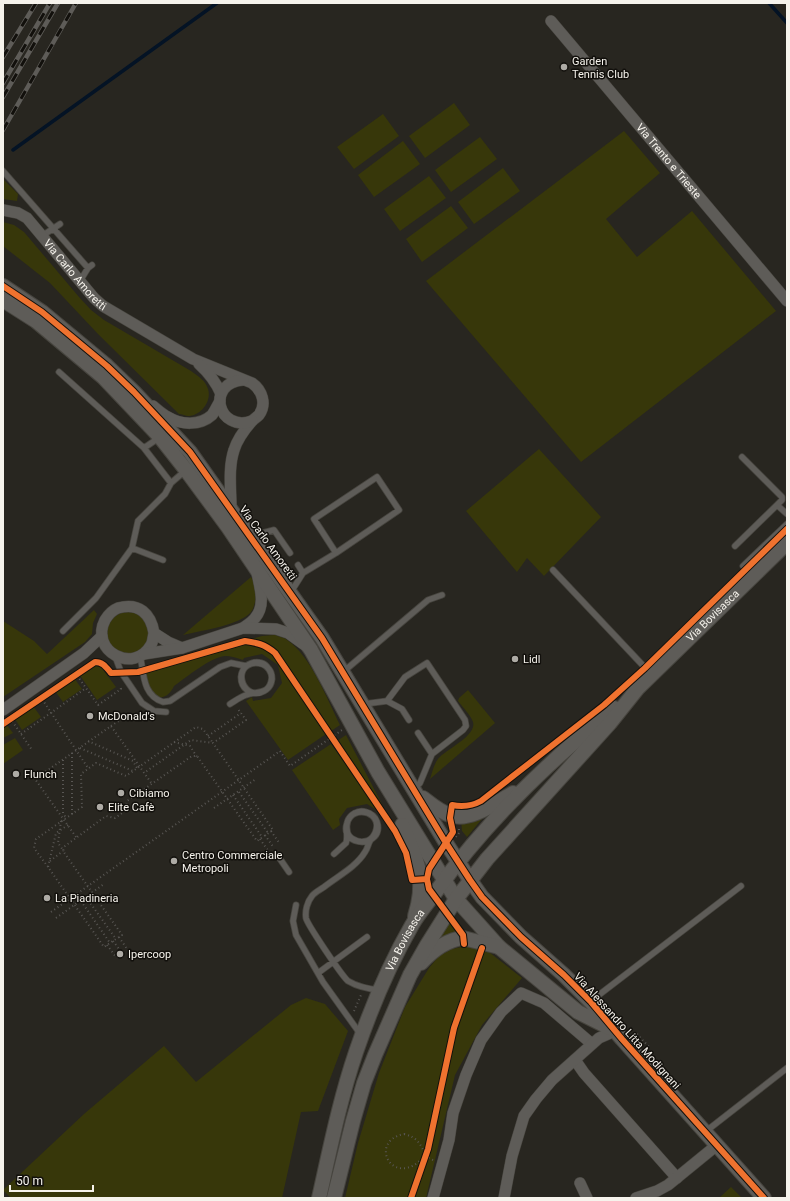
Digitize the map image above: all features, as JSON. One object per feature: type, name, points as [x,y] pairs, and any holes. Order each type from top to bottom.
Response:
[{"type":"street","name":"Via Trento e Trieste","points":[[551,21],[787,301]]},
{"type":"street","name":"Via Carlo Amoretti","points":[[3,210],[18,213],[27,218],[94,298],[103,306],[193,359],[207,370],[214,380],[220,398],[221,409],[225,416],[230,420],[238,423],[246,423],[252,420],[262,410],[263,401],[261,392],[252,383],[193,359]]},
{"type":"street","name":"Via Carlo Amoretti","points":[[3,286],[42,312],[107,366],[134,392],[190,452],[322,638],[458,861]]},
{"type":"street","points":[[3,300],[36,321],[103,377],[160,437],[186,470],[228,527],[311,650],[378,772],[456,899]]},
{"type":"street","name":"Via Carlo Amoretti","points":[[134,392],[169,418],[187,423],[195,423],[204,420],[212,414],[228,384],[243,380]]},
{"type":"street","name":"Via Carlo Amoretti","points":[[230,508],[231,462],[234,449],[252,420]]},
{"type":"street","name":"Via Bovisasca","points":[[334,1198],[364,1083],[388,1023],[410,975],[426,945],[456,899],[487,859],[610,723],[651,674],[787,543]]},
{"type":"street","points":[[243,628],[255,618],[261,607],[262,595],[256,569]]},
{"type":"street","points":[[142,655],[151,645],[154,633],[153,623],[146,613],[137,608],[126,606],[116,609],[107,615],[102,625],[103,643],[111,652],[124,659],[182,648],[243,628],[276,629],[288,633],[311,650]]},
{"type":"street","points":[[154,633],[168,642],[182,648]]},
{"type":"street","points":[[7,717],[84,653],[102,636]]},
{"type":"street","points":[[84,653],[111,652]]},
{"type":"street","name":"Via Bovisasca","points":[[319,1198],[347,1082],[362,1035],[380,990],[412,924],[476,839],[526,786],[638,688]]},
{"type":"street","points":[[378,772],[408,840],[420,873],[421,888],[418,907],[412,924]]},
{"type":"street","points":[[415,790],[436,809],[451,816],[459,817],[474,814],[526,786]]},
{"type":"street","name":"Via Alessandro Litta Modignani","points":[[458,861],[470,880],[489,904],[521,937],[564,975],[591,1002],[764,1198]]},
{"type":"street","name":"Via Alessandro Litta Modignani","points":[[456,899],[499,948],[578,1012],[615,1031]]},
{"type":"street","points":[[410,975],[433,952],[455,940],[463,938],[499,948]]},
{"type":"street","points":[[433,1198],[449,1140],[453,1113],[466,1076],[481,1040],[501,1012],[521,993],[544,1003],[592,1044]]},
{"type":"street","points":[[504,1198],[512,1156],[524,1116],[552,1080],[599,1038],[615,1031]]},
{"type":"street","points":[[575,1060],[584,1073],[677,1178]]},
{"type":"street","points":[[636,1198],[657,1191],[668,1185],[717,1145]]},
{"type":"street","points":[[580,1183],[587,1198]]},
{"type":"lane","points":[[3,171],[54,229],[90,266],[80,281]]},
{"type":"lane","name":"Via Carlo Amoretti","points":[[42,236],[60,224]]},
{"type":"lane","points":[[59,372],[144,448],[171,483]]},
{"type":"lane","points":[[144,448],[160,437]]},
{"type":"lane","points":[[735,546],[782,500],[782,497],[742,457]]},
{"type":"lane","points":[[63,630],[96,598],[132,548],[138,521],[165,494],[171,483],[186,470]]},
{"type":"lane","points":[[290,592],[303,573],[336,553],[399,510],[377,477],[314,519],[336,553]]},
{"type":"lane","points":[[777,505],[787,514]]},
{"type":"lane","points":[[752,576],[743,566],[787,524]]},
{"type":"lane","points":[[251,536],[274,530],[290,553]]},
{"type":"lane","points":[[132,548],[163,560]]},
{"type":"lane","points":[[298,565],[303,573]]},
{"type":"lane","points":[[553,570],[651,674]]},
{"type":"lane","points":[[343,672],[428,600],[442,595]]},
{"type":"lane","points":[[111,652],[121,672],[142,703],[154,711],[166,712]]},
{"type":"lane","points":[[142,655],[145,686],[148,692],[163,702],[170,701],[220,667],[231,663],[260,663],[268,668],[272,676],[271,683],[267,689],[243,696],[230,704]]},
{"type":"lane","points":[[387,701],[405,677],[427,663],[465,720],[466,726],[463,730],[432,754],[420,783],[415,790]]},
{"type":"lane","points":[[250,664],[242,674],[242,684],[245,688],[256,693]]},
{"type":"lane","points":[[362,704],[387,701],[402,709],[409,720]]},
{"type":"lane","points":[[418,733],[432,754]]},
{"type":"lane","points":[[334,854],[346,843],[347,822],[353,814],[367,812],[374,818],[377,822],[376,832],[371,839],[367,850],[360,860],[312,896],[306,906],[306,920],[333,962],[348,980],[364,988],[380,990]]},
{"type":"lane","points":[[347,831],[352,839],[362,842],[371,839]]},
{"type":"lane","points":[[278,856],[289,872]]},
{"type":"lane","points":[[591,1002],[741,886]]},
{"type":"lane","points":[[296,905],[293,921],[296,935],[318,973],[350,1021],[362,1035]]},
{"type":"lane","points":[[318,973],[367,937]]},
{"type":"lane","points":[[705,1132],[787,1068]]},
{"type":"path","points":[[70,678],[77,672],[98,706],[121,689],[118,684]]},
{"type":"path","points":[[21,734],[86,688]]},
{"type":"path","points":[[35,702],[47,694]]},
{"type":"path","points":[[41,698],[88,768]]},
{"type":"path","points":[[216,741],[246,720],[238,709]]},
{"type":"path","points":[[208,736],[241,713]]},
{"type":"path","points":[[17,715],[7,717],[32,750]]},
{"type":"path","points":[[66,818],[63,813],[63,758],[120,720]]},
{"type":"path","points":[[76,837],[36,779],[76,749],[111,726],[152,784]]},
{"type":"path","points":[[57,880],[34,848],[36,839],[82,807],[81,774],[96,763],[126,776],[196,727],[203,729],[239,780]]},
{"type":"path","points":[[51,912],[280,751],[290,766],[346,728]]},
{"type":"path","points":[[327,731],[336,744]]},
{"type":"path","points":[[144,773],[191,740],[213,743],[273,830],[271,831],[280,844]]},
{"type":"path","points":[[33,780],[88,741],[133,761],[137,768]]},
{"type":"path","points":[[174,742],[190,746],[257,841],[271,831]]},
{"type":"path","points":[[81,746],[133,772]]},
{"type":"path","points":[[72,753],[72,814]]},
{"type":"path","points":[[49,861],[63,851],[65,846],[76,837],[106,816],[116,818],[125,811],[127,802],[192,756],[197,756],[222,792]]},
{"type":"path","points":[[214,808],[256,779]]},
{"type":"path","points":[[238,791],[268,833]]},
{"type":"path","points":[[233,795],[262,837]]},
{"type":"path","points":[[446,843],[453,832],[451,816]]},
{"type":"path","points":[[61,821],[58,843],[88,886]]},
{"type":"path","points":[[68,825],[56,833],[48,867],[70,899]]},
{"type":"path","points":[[265,835],[274,848]]},
{"type":"path","points":[[260,839],[269,852]]},
{"type":"path","points":[[61,886],[104,947],[122,935],[63,851]]},
{"type":"path","points":[[56,918],[104,884]]},
{"type":"path","points":[[86,897],[116,939]]},
{"type":"path","points":[[80,901],[110,943]]},
{"type":"path","points":[[119,937],[128,949]]},
{"type":"path","points":[[113,941],[122,953]]},
{"type":"path","points":[[107,945],[116,957]]},
{"type":"path","points":[[352,1015],[362,994]]},
{"type":"path","points":[[637,1034],[650,1048]]},
{"type":"path","points":[[396,1135],[411,1135],[423,1148],[425,1156],[419,1164],[410,1168],[401,1169],[392,1165],[386,1157],[386,1149],[389,1141],[396,1135]]},
{"type":"shaded area","points":[[454,103],[470,125],[425,158],[409,136]]},
{"type":"shaded area","points":[[383,114],[399,136],[354,169],[337,147]]},
{"type":"shaded area","points":[[624,131],[660,173],[606,219],[637,257],[692,211],[776,311],[581,462],[426,281]]},
{"type":"shaded area","points":[[480,137],[497,159],[451,192],[435,170]]},
{"type":"shaded area","points":[[403,141],[420,164],[374,197],[358,175]]},
{"type":"shaded area","points":[[503,168],[520,191],[474,224],[458,202]]},
{"type":"shaded area","points":[[429,176],[446,198],[400,231],[384,209]]},
{"type":"shaded area","points":[[3,179],[18,194],[17,201],[3,199]]},
{"type":"shaded area","points":[[451,206],[468,228],[422,262],[406,239]]},
{"type":"shaded area","points":[[3,222],[14,225],[24,232],[91,310],[104,320],[191,371],[201,379],[207,386],[209,394],[207,403],[201,411],[188,416],[179,414],[98,334],[50,283],[3,246]]},
{"type":"shaded area","points":[[539,449],[601,517],[544,576],[527,558],[517,572],[466,511]]},
{"type":"shaded area","points":[[251,577],[255,586],[256,597],[251,612],[246,617],[229,624],[183,635]]},
{"type":"shaded area","points":[[94,610],[97,614],[93,623],[92,634],[85,642],[3,697],[3,621],[34,641],[47,654]]},
{"type":"shaded area","points":[[128,612],[143,618],[149,633],[143,648],[128,654],[113,648],[107,633],[113,618]]},
{"type":"shaded area","points":[[275,635],[286,639],[296,647],[304,656],[318,679],[340,725],[331,731],[278,653],[265,643],[251,639]]},
{"type":"shaded area","points":[[243,644],[260,647],[275,657],[326,734],[288,760],[246,701],[252,697],[253,701],[271,698],[282,683],[278,665],[262,654],[244,658],[243,660],[225,656],[212,660],[198,668],[174,686],[172,690],[164,697],[155,694],[148,684],[147,672]]},
{"type":"shaded area","points":[[92,665],[101,667],[116,687],[97,700],[79,674]]},
{"type":"shaded area","points":[[74,678],[82,689],[63,702],[55,691]]},
{"type":"shaded area","points":[[468,690],[495,723],[430,779],[438,759],[466,737],[473,727],[472,719],[458,701],[459,698]]},
{"type":"shaded area","points":[[33,706],[41,717],[22,730],[15,719]]},
{"type":"shaded area","points":[[7,725],[13,733],[3,738],[3,727]]},
{"type":"shaded area","points":[[346,735],[383,806],[337,741]]},
{"type":"shaded area","points":[[15,738],[23,750],[3,764],[3,745]]},
{"type":"shaded area","points":[[331,744],[380,812],[367,804],[347,808],[339,819],[340,825],[333,830],[292,770]]},
{"type":"shaded area","points":[[486,814],[467,837],[462,831],[461,819]]},
{"type":"shaded area","points":[[450,921],[460,934],[437,941]]},
{"type":"shaded area","points":[[466,946],[489,952],[522,978],[482,1025],[455,1075],[426,1198],[345,1198],[358,1143],[379,1073],[405,1007],[429,968],[439,956],[452,949]]},
{"type":"shaded area","points":[[306,998],[325,1004],[348,1031],[318,1111],[301,1112],[282,1198],[11,1198],[3,1190],[84,1114],[164,1046],[196,1082],[291,1005]]},
{"type":"shaded area","points":[[731,1187],[742,1198],[719,1198]]},
{"type":"waterway","points":[[13,150],[217,3]]},
{"type":"waterway","points":[[769,3],[787,23]]},
{"type":"railway","points":[[3,57],[36,3]]},
{"type":"railway","points":[[3,83],[50,3]]},
{"type":"railway","points":[[3,97],[58,3]]},
{"type":"railway","points":[[3,130],[76,3]]},
{"type":"cycle path","points":[[3,286],[42,312],[107,366],[134,392],[190,452],[322,638],[446,843],[482,897],[521,937],[564,975],[591,1002],[622,1039],[764,1198]]},
{"type":"cycle path","points":[[464,944],[463,935],[429,889],[427,879],[429,869],[453,832],[450,818],[452,805],[467,806],[481,801],[604,705],[645,668],[787,529]]},
{"type":"cycle path","points":[[3,724],[95,662],[102,664],[111,673],[138,672],[245,641],[261,644],[275,653],[395,831],[406,853],[412,880],[427,879]]},
{"type":"cycle path","points":[[411,1198],[428,1149],[454,1028],[482,948]]},
{"type":"place","name":"Garden Tennis Club","points":[[564,67]]},
{"type":"place","name":"Lidl","points":[[515,659]]},
{"type":"place","name":"McDonald's","points":[[90,716]]},
{"type":"place","name":"Flunch","points":[[16,774]]},
{"type":"place","name":"Cibiamo","points":[[121,793]]},
{"type":"place","name":"Elite Cafè","points":[[100,807]]},
{"type":"place","name":"Centro Commerciale Metropoli","points":[[174,861]]},
{"type":"place","name":"La Piadineria","points":[[47,898]]},
{"type":"place","name":"Ipercoop","points":[[120,954]]}]
